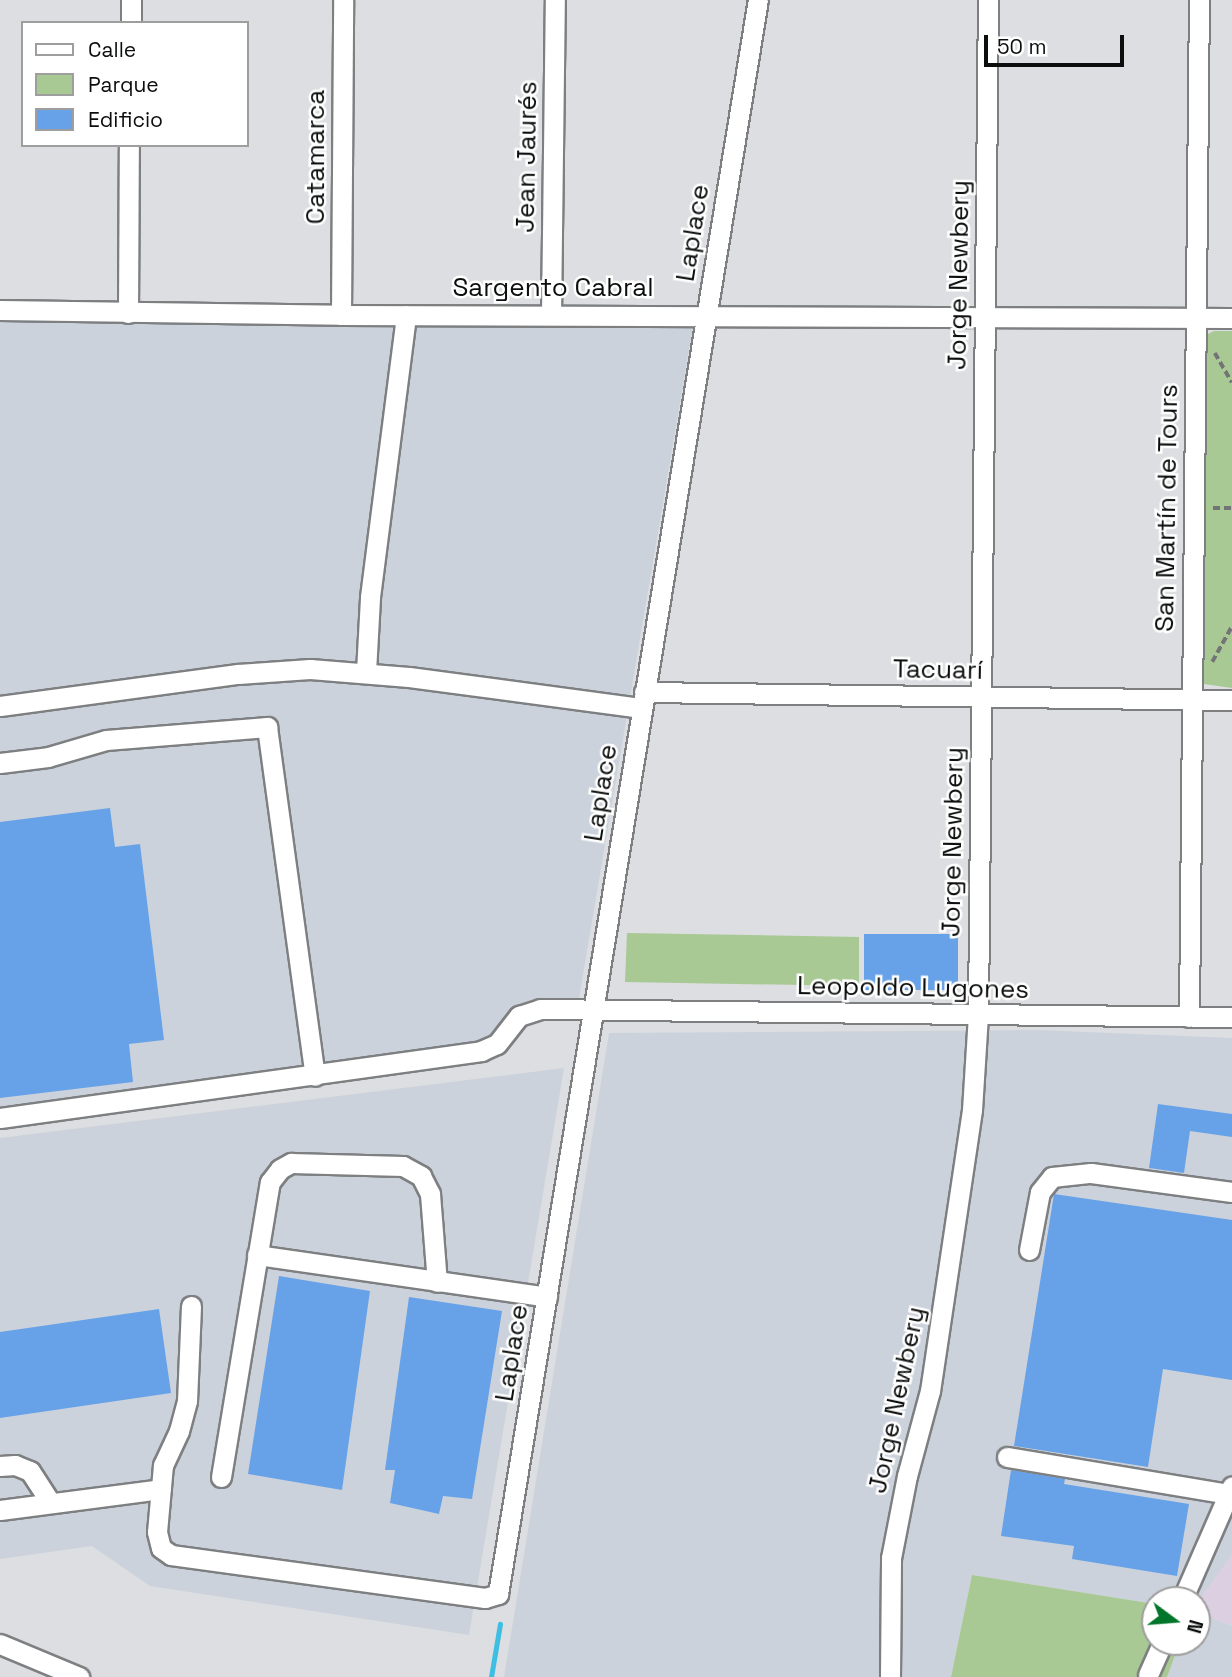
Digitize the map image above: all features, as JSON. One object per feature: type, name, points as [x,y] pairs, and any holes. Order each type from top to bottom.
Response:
[{"type":"street","points":[[131,0],[131,21]]},
{"type":"street","name":"Catamarca","points":[[341,315],[343,0]]},
{"type":"street","name":"Jean Jaurés","points":[[551,315],[555,0]]},
{"type":"street","name":"Laplace","points":[[161,1489],[157,1532],[161,1548],[171,1555],[485,1598],[498,1594],[758,0]]},
{"type":"street","name":"Jorge Newbery","points":[[890,1677],[891,1558],[907,1476],[930,1391],[972,1110],[978,1015],[988,0]]},
{"type":"street","name":"San Martín de Tours","points":[[1189,1017],[1199,0]]},
{"type":"street","points":[[128,313],[129,147]]},
{"type":"street","name":"Sargento Cabral","points":[[0,310],[341,315],[706,314],[1232,318]]},
{"type":"street","points":[[366,673],[370,597],[406,315]]},
{"type":"street","name":"Tacuarí","points":[[0,706],[238,674],[310,669],[643,700],[981,696],[1232,699]]},
{"type":"street","points":[[0,763],[48,757],[106,740],[267,727],[315,1076]]},
{"type":"street","name":"Leopoldo Lugones","points":[[0,1118],[481,1051],[497,1044],[519,1016],[540,1009],[1232,1017]]},
{"type":"street","points":[[221,1477],[270,1182],[280,1170],[291,1163],[402,1166],[421,1177],[430,1194],[437,1282]]},
{"type":"street","points":[[1029,1250],[1040,1192],[1052,1177],[1091,1173],[1232,1192]]},
{"type":"street","points":[[257,1255],[547,1297]]},
{"type":"street","points":[[0,1510],[161,1489],[163,1465],[179,1431],[187,1401],[191,1306]]},
{"type":"street","points":[[1007,1457],[1230,1490],[1188,1586]]},
{"type":"street","points":[[0,1466],[15,1465],[30,1471],[51,1503]]},
{"type":"street","points":[[0,1644],[79,1677]]},
{"type":"street","points":[[1148,1675],[1157,1656]]},
{"type":"shaded area","points":[[0,321],[693,326],[577,1010],[540,1009],[497,1044],[0,1118]]},
{"type":"shaded area","points":[[1037,1030],[1232,1038],[1232,1555],[1209,1586],[1141,1586],[1141,1602],[972,1575],[951,1677],[504,1677],[609,1033]]},
{"type":"shaded area","points":[[564,1068],[469,1635],[150,1586],[92,1546],[0,1559],[0,1138]]},
{"type":"shaded area","points":[[1232,1555],[1232,1626],[1211,1618],[1209,1586]]},
{"type":"shaded area","points":[[1211,1618],[1232,1626],[1232,1677],[1167,1677],[1175,1656],[1211,1656]]},
{"type":"green space","points":[[1214,331],[1232,331],[1232,688],[1204,684],[1201,676],[1205,342],[1208,334]]},
{"type":"green space","points":[[627,933],[859,937],[859,986],[625,982]]},
{"type":"green space","points":[[972,1575],[1141,1602],[1141,1656],[1175,1656],[1167,1677],[951,1677]]},
{"type":"building","points":[[110,808],[115,847],[140,844],[164,1040],[129,1044],[133,1082],[0,1098],[0,822]]},
{"type":"building","points":[[864,934],[958,934],[958,990],[864,990]]},
{"type":"building","points":[[1158,1104],[1232,1114],[1232,1137],[1190,1131],[1184,1173],[1149,1168]]},
{"type":"building","points":[[1054,1194],[1232,1220],[1232,1380],[1163,1369],[1148,1467],[1014,1446]]},
{"type":"building","points":[[279,1276],[370,1291],[342,1490],[248,1474]]},
{"type":"building","points":[[409,1297],[502,1311],[472,1499],[443,1496],[439,1514],[390,1503],[395,1470],[385,1470]]},
{"type":"building","points":[[159,1309],[171,1393],[0,1418],[0,1332]]},
{"type":"building","points":[[1011,1470],[1065,1479],[1064,1484],[1189,1504],[1177,1576],[1072,1559],[1074,1546],[1001,1536]]},
{"type":"waterway","points":[[491,1677],[500,1624]]}]
